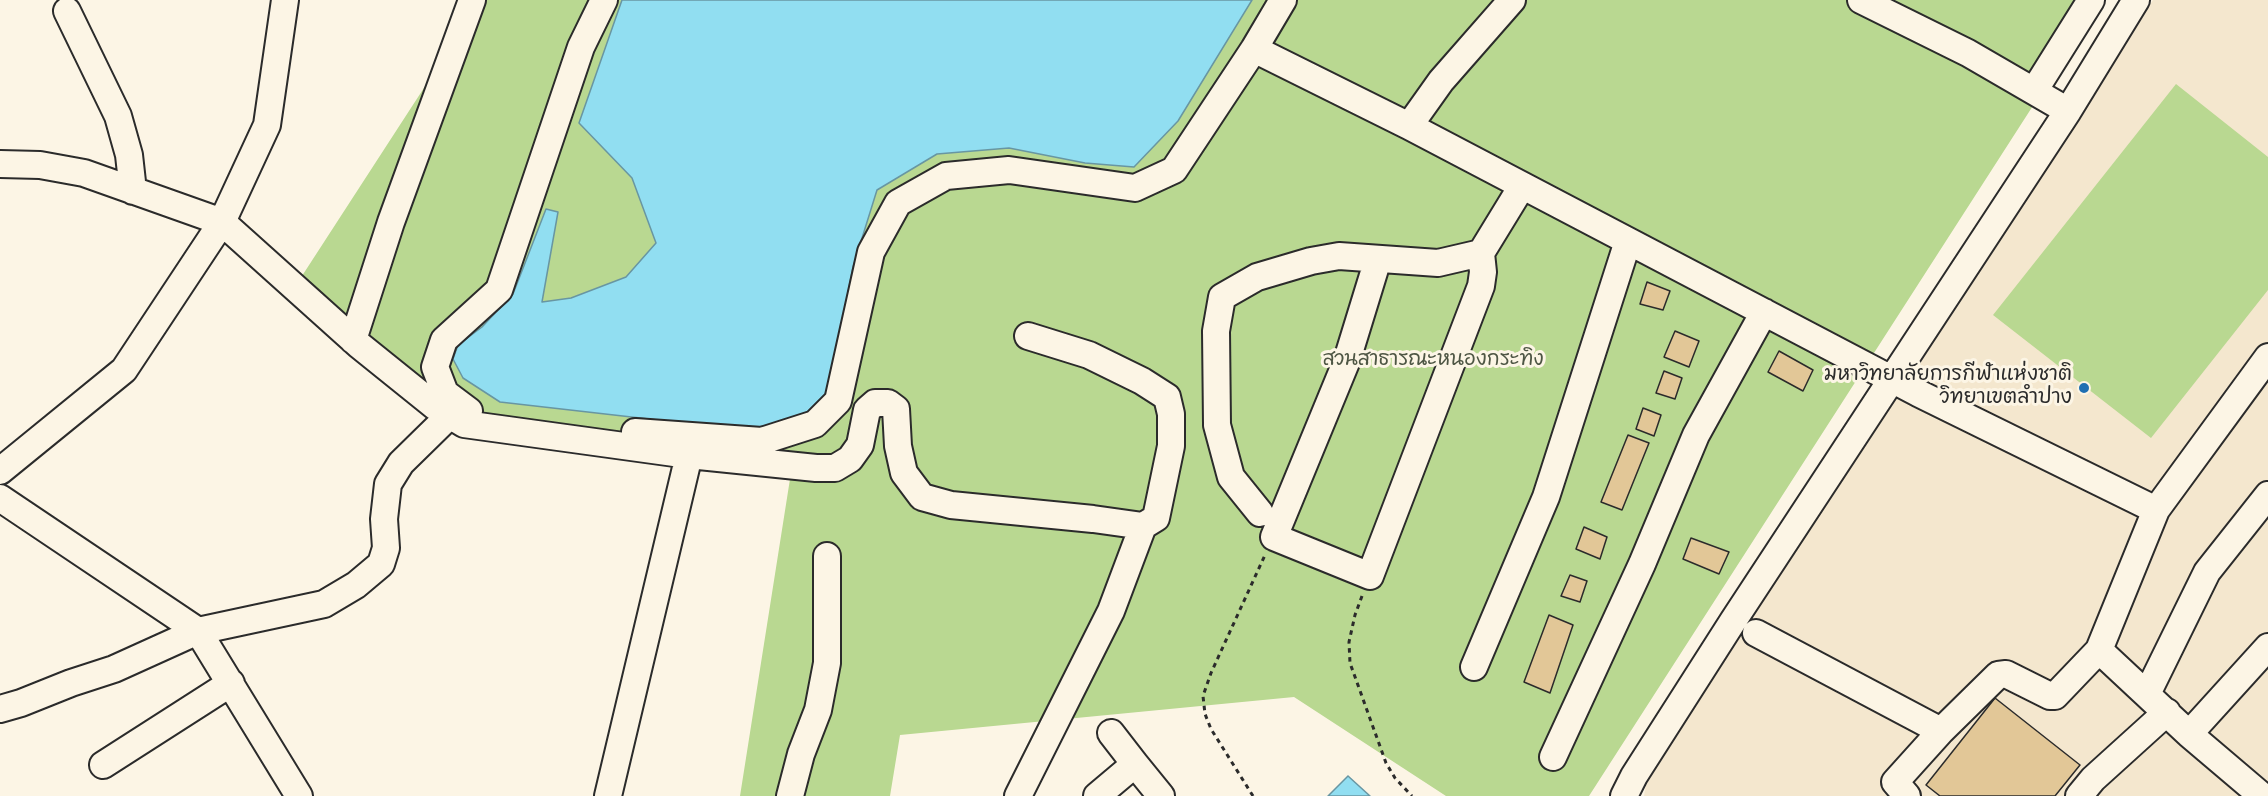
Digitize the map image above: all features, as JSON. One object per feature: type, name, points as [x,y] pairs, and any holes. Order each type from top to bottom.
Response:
[{"type":"street","points":[[0,471],[124,370],[222,222],[267,125],[285,0]]},
{"type":"street","points":[[353,340],[395,211],[472,0]]},
{"type":"street","points":[[411,387],[435,367],[444,340],[499,290],[581,48],[603,0]]},
{"type":"street","points":[[435,367],[445,393],[471,413],[506,423],[762,441],[815,424],[838,401],[872,252],[898,203],[946,176],[1009,170],[1135,188],[1174,170],[1254,49],[1283,0]]},
{"type":"street","points":[[1408,126],[1441,81],[1512,0]]},
{"type":"street","points":[[1861,0],[1968,53],[2068,111]]},
{"type":"street","points":[[2034,91],[2091,0]]},
{"type":"street","points":[[1624,796],[1634,776],[1733,621],[2068,111],[2136,0]]},
{"type":"street","points":[[67,11],[118,116],[129,155],[133,190]]},
{"type":"street","points":[[1254,49],[1408,126],[1894,379],[2156,510]]},
{"type":"street","points":[[0,164],[40,165],[84,173],[222,222],[353,340],[411,387],[464,424],[690,455],[835,468],[850,459],[860,445],[867,410],[875,403],[888,403],[896,409],[898,446],[904,473],[922,497],[951,505],[1143,526]]},
{"type":"street","points":[[1378,259],[1347,360],[1274,537],[1370,576],[1478,295],[1483,272],[1481,253],[1522,186]]},
{"type":"street","points":[[1473,667],[1546,497],[1628,241]]},
{"type":"street","points":[[1260,513],[1231,477],[1217,425],[1216,331],[1222,297],[1257,277],[1311,261],[1339,256],[1438,263],[1481,253]]},
{"type":"street","points":[[1553,757],[1641,564],[1696,435],[1764,312]]},
{"type":"street","points":[[1018,796],[1111,611],[1143,526],[1156,518],[1171,446],[1171,414],[1167,397],[1142,381],[1089,355],[1028,336]]},
{"type":"street","points":[[1895,791],[1941,730],[1998,675],[2006,674],[2050,696],[2055,696],[2099,651],[2156,510],[2268,357]]},
{"type":"street","points":[[0,709],[114,669],[198,631],[324,604],[356,585],[381,564],[386,549],[384,519],[388,484],[400,463],[450,415]]},
{"type":"street","points":[[608,796],[690,455]]},
{"type":"street","points":[[2147,694],[2207,572],[2268,495]]},
{"type":"street","points":[[0,498],[198,631],[299,796]]},
{"type":"street","points":[[790,796],[801,754],[818,710],[827,663],[827,556]]},
{"type":"street","points":[[1756,633],[1941,730]]},
{"type":"street","points":[[2189,734],[2268,647]]},
{"type":"street","points":[[2099,651],[2189,734],[2262,796]]},
{"type":"street","points":[[103,765],[231,683]]},
{"type":"street","points":[[2079,796],[2093,779],[2167,712]]},
{"type":"street","points":[[1111,733],[1161,796]]},
{"type":"street","points":[[1097,796],[1135,764]]},
{"type":"path","points":[[1253,796],[1211,729],[1205,714],[1203,696],[1211,673],[1274,537]]},
{"type":"path","points":[[1370,576],[1355,615],[1349,642],[1350,663],[1386,763],[1395,778],[1412,796]]},
{"type":"shaded area","name":"มหาวิทยาลัยการกีฬาแห่งชาติ วิทยาเขตลำปาง","points":[[2153,0],[2268,0],[2268,796],[1644,796],[1647,777]]},
{"type":"green space","name":"สวนสาธารณะหนองกระทิง","points":[[481,0],[2101,0],[1589,796],[1446,796],[1294,697],[900,735],[890,796],[740,796],[790,479],[560,448],[453,410],[300,279]]},
{"type":"green space","points":[[2176,84],[2268,157],[2268,290],[2151,438],[1993,315]]},
{"type":"water","points":[[622,0],[1252,0],[1178,121],[1134,167],[1085,163],[1009,148],[937,154],[877,190],[853,267],[829,390],[799,420],[763,432],[500,402],[463,378],[453,359],[458,345],[482,327],[513,294],[546,209],[558,212],[542,302],[571,298],[626,277],[656,243],[632,178],[579,123]]},
{"type":"water","points":[[1348,776],[1370,796],[1328,796]]},
{"type":"building","points":[[1647,282],[1670,291],[1663,310],[1640,304]]},
{"type":"building","points":[[1675,331],[1699,341],[1689,367],[1664,357]]},
{"type":"building","points":[[1779,351],[1813,370],[1803,391],[1768,372]]},
{"type":"building","points":[[1664,371],[1682,378],[1675,399],[1656,393]]},
{"type":"building","points":[[1643,408],[1661,415],[1654,436],[1636,429]]},
{"type":"building","points":[[1628,435],[1649,443],[1622,510],[1601,502]]},
{"type":"building","points":[[1584,527],[1607,537],[1600,559],[1576,549]]},
{"type":"building","points":[[1691,538],[1729,552],[1719,574],[1683,559]]},
{"type":"building","points":[[1570,575],[1587,581],[1580,602],[1561,596]]},
{"type":"building","points":[[1549,615],[1573,625],[1550,693],[1524,682]]},
{"type":"building","points":[[1995,698],[2080,765],[2055,796],[1940,796],[1926,785]]},
{"type":"place","name":"มหาวิทยาลัยการกีฬาแห่งชาติ วิทยาเขตลำปาง","points":[[2084,388]]}]
